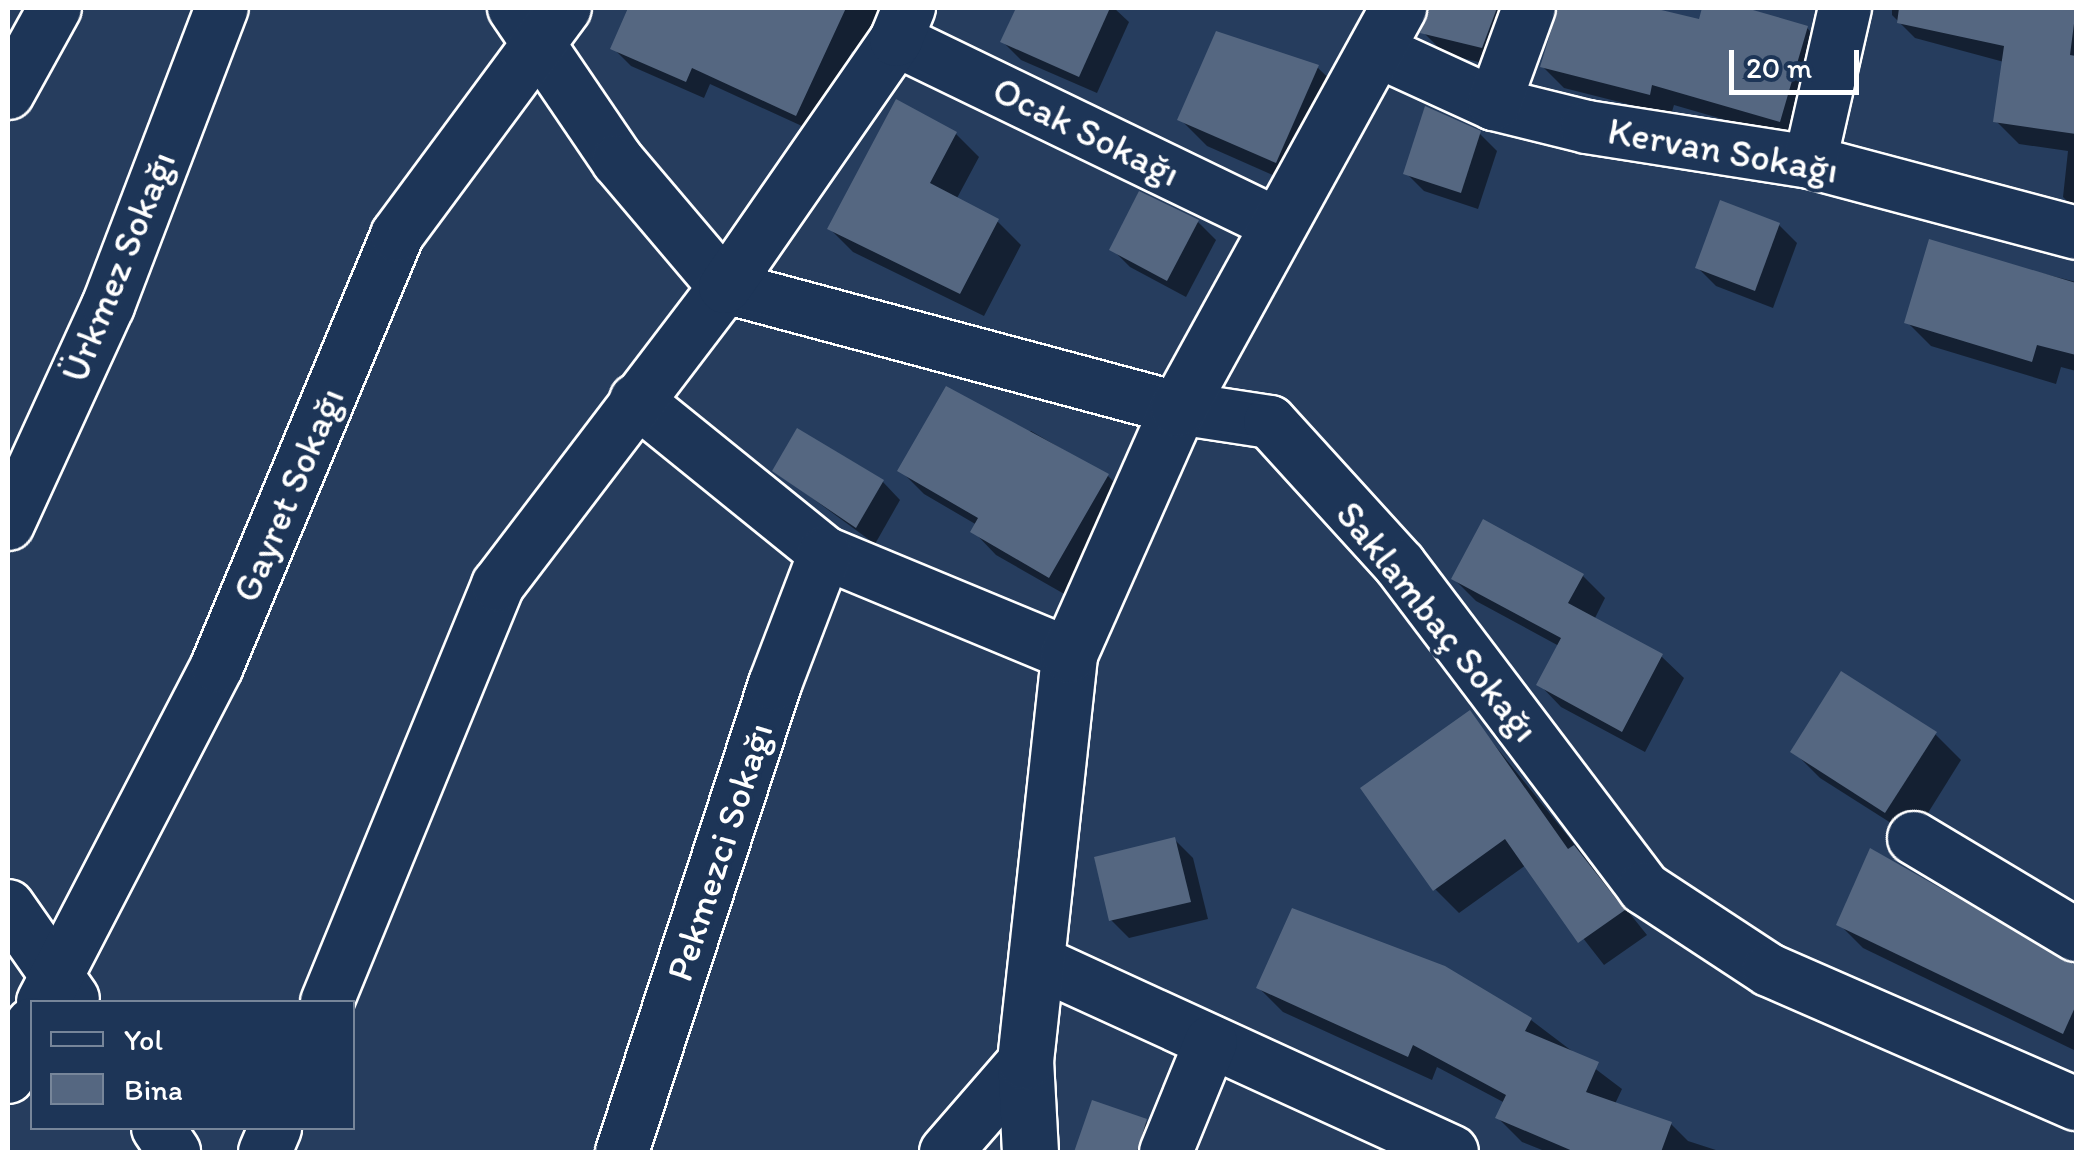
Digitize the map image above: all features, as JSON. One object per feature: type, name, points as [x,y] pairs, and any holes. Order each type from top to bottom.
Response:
[{"type":"street","points":[[8,93],[55,8]]},
{"type":"street","name":"Ürkmez Sokağı","points":[[8,524],[108,306],[222,8]]},
{"type":"street","points":[[1494,104],[1529,8]]},
{"type":"street","points":[[1810,162],[1845,8]]},
{"type":"street","points":[[539,20],[618,161],[726,287]]},
{"type":"street","name":"Gayret Sokağı","points":[[59,993],[217,666],[397,235],[539,20]]},
{"type":"street","points":[[328,1000],[498,584],[726,287],[902,24]]},
{"type":"street","name":"Ocak Sokağı","points":[[902,24],[1277,224]]},
{"type":"street","points":[[1030,1152],[1025,1062],[1040,963],[1069,654],[1178,408],[1387,29]]},
{"type":"street","name":"Kervan Sokağı","points":[[1387,29],[1494,104],[1586,128],[1810,162],[2076,233]]},
{"type":"street","name":"Saklambaç Sokağı","points":[[726,287],[1178,408],[1270,422],[1400,565],[1644,888],[1769,970],[2076,1104]]},
{"type":"street","points":[[636,400],[825,553],[1069,654]]},
{"type":"street","name":"Pekmezci Sokağı","points":[[622,1152],[774,684],[825,553]]},
{"type":"street","points":[[1914,838],[2076,935]]},
{"type":"street","points":[[8,906],[59,993]]},
{"type":"street","points":[[1040,963],[1452,1152]]},
{"type":"street","points":[[8,1077],[30,1028]]},
{"type":"street","points":[[1166,1152],[1211,1042]]},
{"type":"street","points":[[946,1152],[1025,1062]]},
{"type":"street","points":[[159,1130],[174,1152]]},
{"type":"building","points":[[628,8],[846,8],[796,116],[692,68],[686,82],[610,49]]},
{"type":"building","points":[[1016,8],[1110,8],[1079,77],[1000,42]]},
{"type":"building","points":[[1429,8],[1497,8],[1482,48],[1420,33]]},
{"type":"building","points":[[1558,8],[1653,8],[1699,19],[1702,8],[1746,8],[1808,26],[1780,122],[1652,85],[1650,95],[1540,67]]},
{"type":"building","points":[[1899,8],[2076,8],[2070,55],[2076,56],[2076,134],[1993,122],[2004,46],[1897,23]]},
{"type":"building","points":[[1216,31],[1319,65],[1276,163],[1177,120]]},
{"type":"building","points":[[896,99],[957,132],[930,183],[999,219],[960,294],[827,229]]},
{"type":"building","points":[[1425,106],[1481,131],[1461,193],[1403,174]]},
{"type":"building","points":[[1139,191],[1199,220],[1167,281],[1109,250]]},
{"type":"building","points":[[1720,200],[1780,223],[1755,291],[1695,268]]},
{"type":"building","points":[[1929,239],[2076,283],[2076,355],[2037,345],[2032,362],[1904,323]]},
{"type":"building","points":[[946,386],[1109,474],[1049,578],[970,532],[978,518],[897,471]]},
{"type":"building","points":[[797,428],[884,480],[856,528],[772,471]]},
{"type":"building","points":[[1483,519],[1584,574],[1568,603],[1663,654],[1622,732],[1536,685],[1561,638],[1451,579]]},
{"type":"building","points":[[1841,671],[1937,732],[1885,813],[1790,752]]},
{"type":"building","points":[[1470,710],[1568,849],[1574,845],[1625,910],[1578,943],[1505,839],[1433,891],[1360,788]]},
{"type":"building","points":[[1175,837],[1191,902],[1109,921],[1094,857]]},
{"type":"building","points":[[1870,848],[2076,965],[2076,1005],[2063,1034],[1836,925]]},
{"type":"building","points":[[1292,908],[1445,966],[1532,1018],[1525,1031],[1599,1062],[1586,1092],[1672,1122],[1661,1152],[1575,1152],[1495,1118],[1506,1095],[1413,1045],[1408,1057],[1256,988]]},
{"type":"building","points":[[1092,1100],[1147,1119],[1137,1152],[1074,1152]]}]
